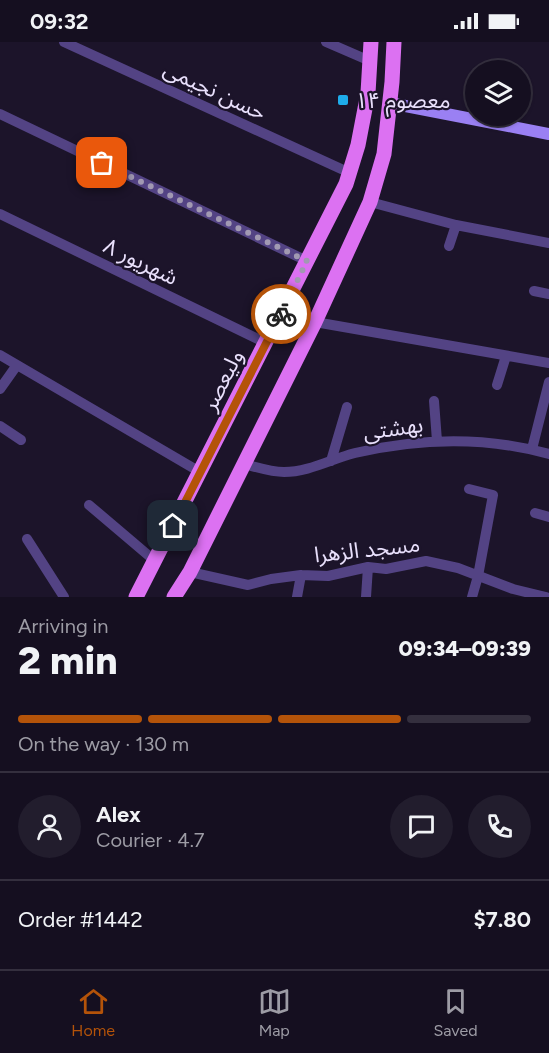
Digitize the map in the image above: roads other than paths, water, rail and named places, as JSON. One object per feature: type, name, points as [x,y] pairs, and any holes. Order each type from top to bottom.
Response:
[{"type":"main road","name":"ولیعصر","points":[[137,597],[346,184],[358,145],[368,93],[371,42]]},
{"type":"main road","points":[[174,597],[190,572],[315,322],[370,202],[384,154],[394,42]]},
{"type":"street","name":"حسن نجیمی","points":[[64,42],[350,173]]},
{"type":"street","points":[[326,42],[369,61]]},
{"type":"street","points":[[390,103],[549,134]]},
{"type":"street","points":[[0,114],[307,261]]},
{"type":"street","points":[[370,202],[456,225],[549,243]]},
{"type":"street","name":"۸ شهریور","points":[[0,214],[266,343]]},
{"type":"street","points":[[449,246],[456,225]]},
{"type":"street","points":[[534,291],[549,294]]},
{"type":"street","points":[[315,322],[549,363]]},
{"type":"street","points":[[0,355],[200,472]]},
{"type":"street","points":[[497,385],[506,356]]},
{"type":"street","points":[[0,389],[17,365]]},
{"type":"street","points":[[532,449],[549,382]]},
{"type":"street","points":[[434,402],[437,441]]},
{"type":"street","points":[[331,461],[347,407]]},
{"type":"street","points":[[0,426],[21,440]]},
{"type":"street","name":"بهشتی","points":[[244,464],[284,472],[416,442],[466,440],[532,449],[549,454]]},
{"type":"street","points":[[469,489],[493,495],[472,597]]},
{"type":"street","points":[[89,506],[154,561]]},
{"type":"street","points":[[535,513],[549,517]]},
{"type":"street","points":[[27,539],[64,597]]},
{"type":"street","name":"مسجد الزهرا","points":[[190,572],[247,591],[271,579],[301,575],[328,576],[368,567],[386,569],[426,561],[458,568],[527,595],[546,597]]},
{"type":"street","points":[[366,597],[368,567]]},
{"type":"street","points":[[297,597],[301,575]]},
{"type":"place","name":"۱۴ معصوم","points":[[343,100]]}]
